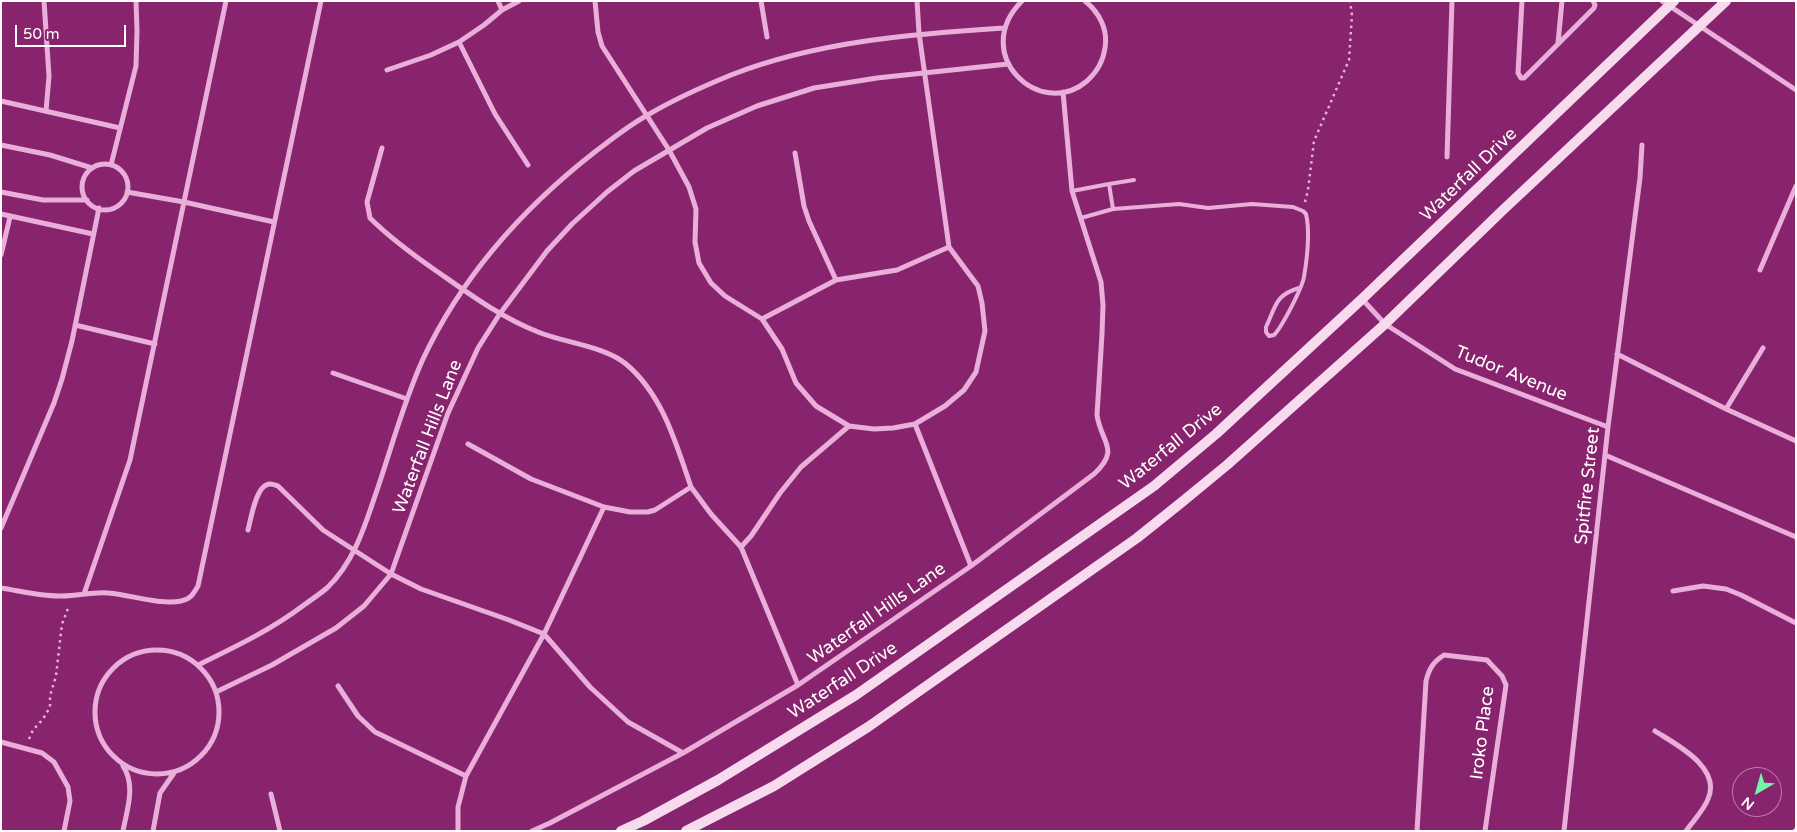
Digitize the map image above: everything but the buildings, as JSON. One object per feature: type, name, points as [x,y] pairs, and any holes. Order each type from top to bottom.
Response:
[{"type":"main road","points":[[686,831],[774,786],[868,728],[1137,538],[1227,464],[1385,324],[1504,208],[1726,1]]},
{"type":"main road","name":"Waterfall Drive","points":[[621,831],[718,780],[856,695],[1154,486],[1216,434],[1362,299],[1668,3]]},
{"type":"street","points":[[44,1],[49,76],[46,111]]},
{"type":"street","points":[[111,165],[136,66],[136,1]]},
{"type":"street","points":[[84,594],[130,460],[226,1]]},
{"type":"street","points":[[1,588],[42,594],[72,596],[97,592],[165,601],[180,601],[191,597],[198,586],[321,1]]},
{"type":"street","points":[[498,1],[502,10]]},
{"type":"street","points":[[387,70],[432,55],[459,42],[502,10],[519,1]]},
{"type":"street","points":[[595,1],[598,32],[602,46],[669,150],[694,200],[695,242],[699,263],[711,283],[725,296],[762,319],[782,349],[796,383],[816,406],[849,426],[874,429],[914,424],[930,416],[964,390],[976,372],[985,331],[978,286],[949,247],[919,33],[917,1]]},
{"type":"street","points":[[761,1],[767,37]]},
{"type":"street","points":[[1022,1],[1012,12],[1004,28],[1003,46],[1008,64],[1015,75],[1031,87],[1050,93],[1063,92],[1080,86],[1094,74],[1103,58],[1106,40],[1102,22],[1092,7],[1085,1]]},
{"type":"street","points":[[1447,158],[1452,1]]},
{"type":"street","points":[[1522,1],[1518,73],[1521,78],[1524,78],[1594,8],[1593,1]]},
{"type":"street","points":[[1558,44],[1562,1]]},
{"type":"street","points":[[1668,3],[1796,90]]},
{"type":"street","name":"Waterfall Hills Lane","points":[[198,666],[255,638],[285,619],[327,588],[355,551],[407,399],[424,359],[444,321],[463,290],[494,248],[538,199],[566,174],[647,115],[733,75],[782,59],[835,46],[919,33],[1004,28]]},
{"type":"street","points":[[459,42],[495,114],[528,165]]},
{"type":"street","name":"Waterfall Hills Lane","points":[[216,692],[272,665],[348,620],[364,606],[391,574],[448,413],[478,348],[500,314],[547,251],[572,224],[607,192],[634,171],[707,128],[757,106],[814,88],[877,78],[1008,64]]},
{"type":"street","name":"Waterfall Hills Lane","points":[[532,831],[684,753],[798,685],[971,566],[1103,466],[1108,456],[1108,446],[1098,425],[1097,415],[1103,305],[1101,282],[1072,191],[1063,92]]},
{"type":"street","points":[[1,101],[120,128]]},
{"type":"street","points":[[1,145],[50,155],[92,168]]},
{"type":"street","name":"Spitfire Street","points":[[1564,831],[1608,427],[1640,178],[1642,145]]},
{"type":"street","name":"Waterfall Hills Lane","points":[[382,148],[367,202],[370,218],[415,256],[500,314],[552,337],[590,347],[626,364],[647,387],[662,409],[691,487],[711,514],[742,547],[798,685]]},
{"type":"street","points":[[795,154],[808,221],[836,280]]},
{"type":"street","points":[[100,164],[111,165],[121,170],[126,177],[127,192],[119,204],[113,208],[99,208],[87,200],[83,194],[83,179],[92,168],[100,164]]},
{"type":"street","points":[[1760,270],[1796,186]]},
{"type":"street","points":[[1,192],[43,200],[87,200]]},
{"type":"street","points":[[127,192],[184,202],[274,222]]},
{"type":"street","points":[[1,528],[54,403],[62,379],[99,208]]},
{"type":"street","points":[[1,214],[94,234]]},
{"type":"street","points":[[1,255],[10,217]]},
{"type":"street","points":[[762,319],[836,280],[897,270],[949,247]]},
{"type":"street","name":"Tudor Avenue","points":[[1362,299],[1385,324],[1455,369],[1608,427]]},
{"type":"street","points":[[75,325],[154,344]]},
{"type":"street","points":[[1726,409],[1763,348]]},
{"type":"street","points":[[1617,354],[1726,409],[1796,440]]},
{"type":"street","name":"Waterfall Hills Lane","points":[[333,373],[407,399]]},
{"type":"street","name":"Waterfall Hills Lane","points":[[914,424],[971,566]]},
{"type":"street","points":[[742,547],[801,467],[849,426]]},
{"type":"street","points":[[468,444],[531,479],[604,508],[630,512],[648,512],[655,510],[691,487]]},
{"type":"street","points":[[1605,456],[1796,537]]},
{"type":"street","points":[[248,530],[258,492],[264,486],[270,484],[278,486],[323,530],[391,574],[421,588],[544,634],[590,687],[628,722],[684,753]]},
{"type":"street","points":[[458,831],[458,807],[466,776],[544,634],[604,508]]},
{"type":"street","points":[[1673,591],[1703,586],[1726,589],[1796,623]]},
{"type":"street","points":[[121,764],[132,771],[146,774],[175,772],[188,767],[200,758],[209,747],[216,734],[219,706],[216,692],[209,678],[198,666],[183,656],[166,650],[148,650],[131,655],[116,664],[104,678],[96,694],[94,712],[96,730],[104,746],[121,764],[130,780],[123,831]]},
{"type":"street","name":"Iroko Place","points":[[1417,831],[1426,681],[1429,670],[1435,661],[1444,655],[1488,660],[1502,676],[1506,685],[1484,831]]},
{"type":"street","points":[[338,686],[358,716],[375,732],[466,776]]},
{"type":"street","points":[[1655,731],[1690,753],[1701,764],[1708,776],[1710,787],[1708,798],[1686,831]]},
{"type":"street","points":[[1,742],[42,752],[54,762],[68,787],[70,801],[64,831]]},
{"type":"street","points":[[152,831],[160,794],[175,772]]},
{"type":"street","points":[[271,794],[280,831]]},
{"type":"lane","points":[[1072,191],[1134,180]]},
{"type":"lane","points":[[1109,184],[1113,209]]},
{"type":"lane","points":[[1081,218],[1113,209],[1179,204],[1208,208],[1252,204],[1293,207],[1303,210],[1308,224],[1304,278],[1280,328],[1274,335],[1269,336],[1266,332],[1266,327],[1280,298],[1288,292],[1299,288]]},
{"type":"path","points":[[1303,210],[1308,190],[1314,141],[1349,60],[1352,15],[1350,1]]},
{"type":"path","points":[[26,747],[33,730],[50,707],[50,696],[56,676],[62,624],[72,596]]}]
